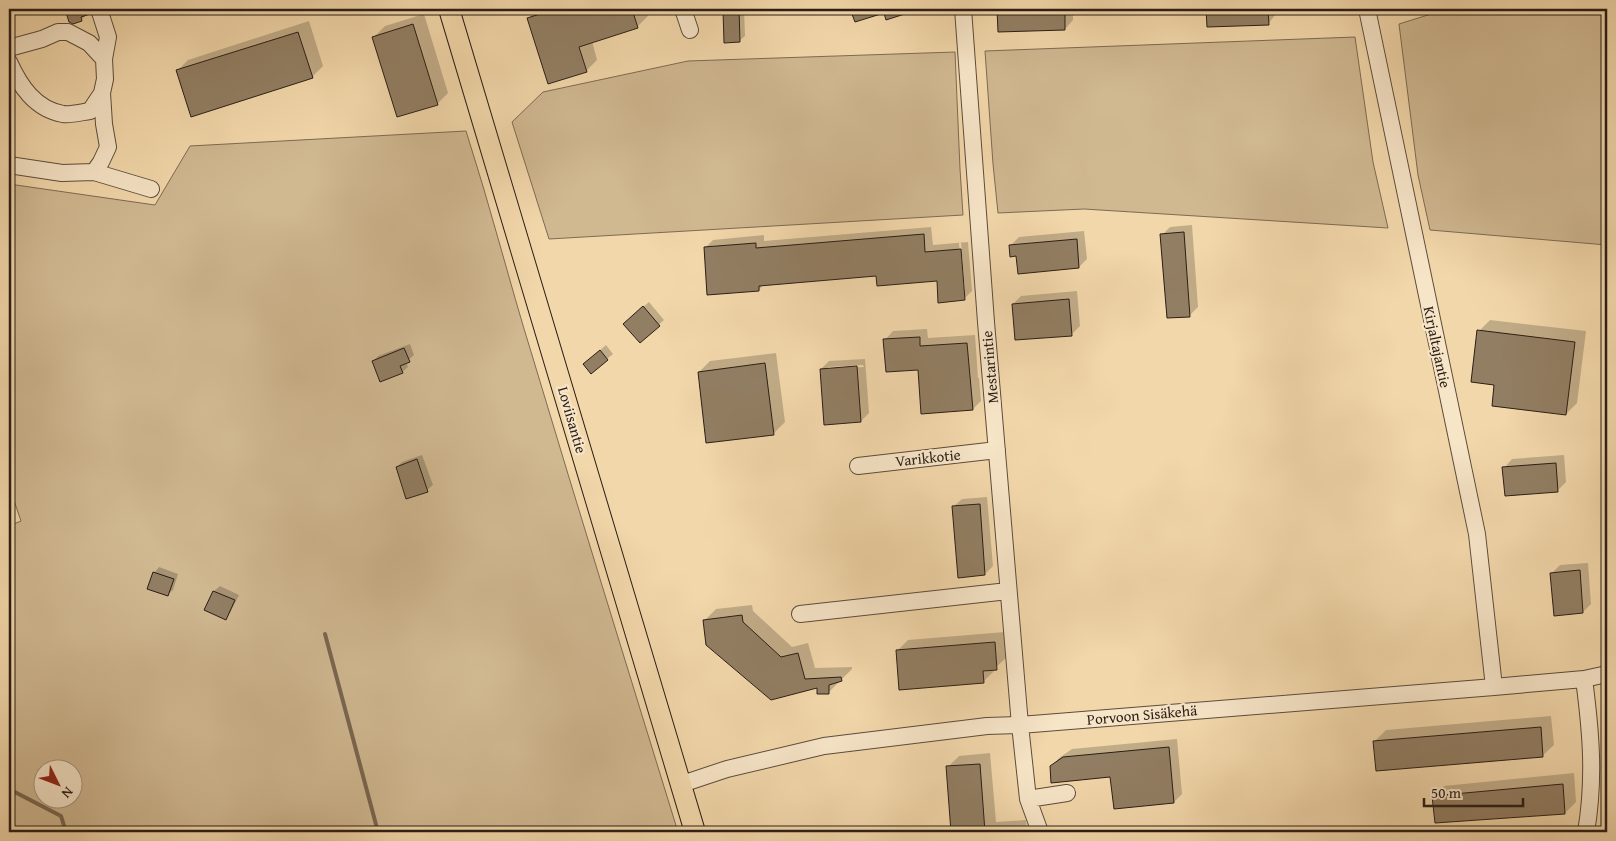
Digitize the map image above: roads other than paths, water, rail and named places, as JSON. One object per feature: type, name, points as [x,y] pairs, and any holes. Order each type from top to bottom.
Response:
[{"type":"main road","name":"Loviisantie","points":[[449,9],[695,832]]},
{"type":"street","points":[[9,62],[17,80],[26,93],[42,107],[64,114],[90,111],[102,93],[106,79],[104,59],[108,37],[99,9]]},
{"type":"street","points":[[684,9],[690,30]]},
{"type":"street","name":"Mestarintie","points":[[963,9],[985,313],[1020,725],[1028,799],[1040,832]]},
{"type":"street","name":"Kirjaltajantie","points":[[1367,9],[1477,534],[1494,687]]},
{"type":"street","points":[[9,48],[42,39],[58,32],[68,32],[89,43],[104,59]]},
{"type":"street","points":[[94,172],[108,147],[102,93]]},
{"type":"street","points":[[9,166],[62,174],[94,172],[151,189]]},
{"type":"street","name":"Varikkotie","points":[[858,466],[997,450]]},
{"type":"street","points":[[800,614],[1008,591]]},
{"type":"street","name":"Porvoon Sisäkehä","points":[[682,784],[727,769],[824,746],[987,726],[1020,725],[1494,687],[1584,679],[1607,674]]},
{"type":"street","points":[[1584,679],[1592,765],[1591,804],[1586,832]]},
{"type":"street","points":[[1028,799],[1067,793]]},
{"type":"waterway","points":[[325,634],[378,832]]},
{"type":"waterway","points":[[9,789],[61,816],[66,832]]}]
